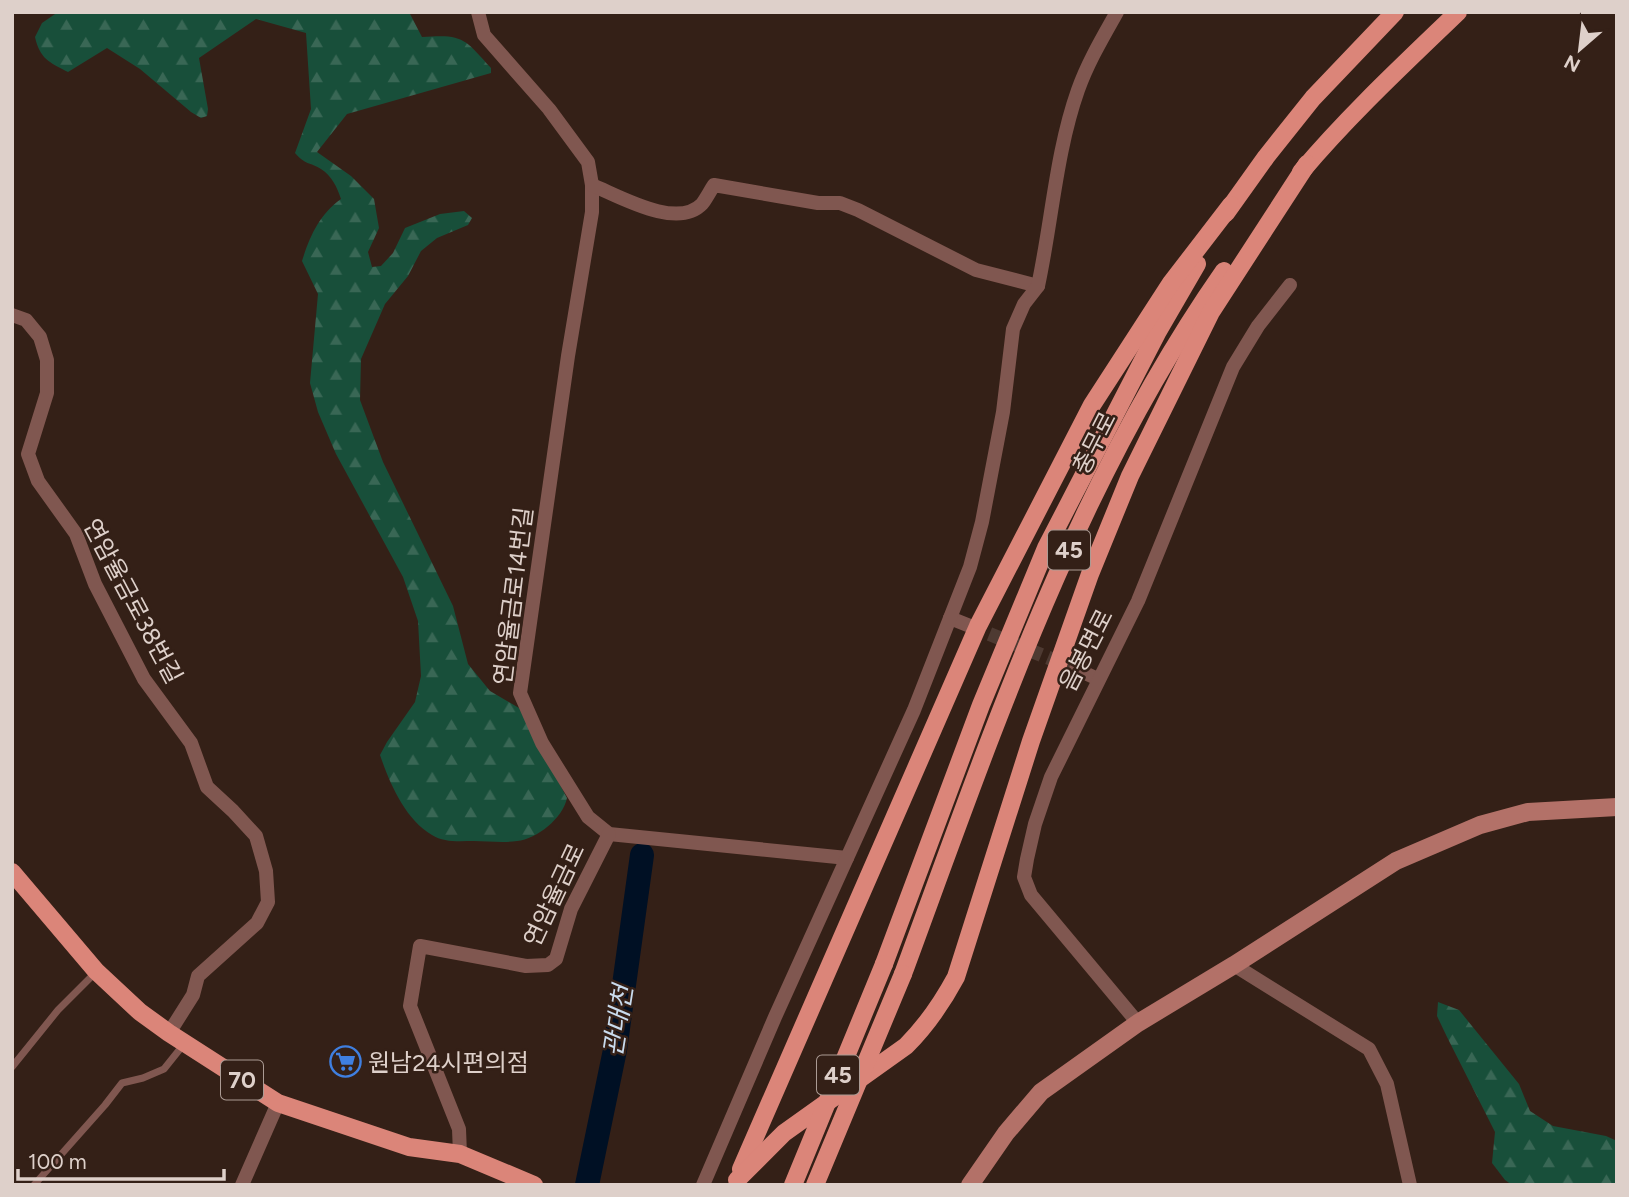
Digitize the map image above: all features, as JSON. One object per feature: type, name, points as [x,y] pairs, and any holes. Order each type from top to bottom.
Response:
[{"type":"main road","name":"충무로","points":[[793,1185],[884,964],[981,705],[1046,548],[1157,333],[1231,205],[1313,98],[1395,12]]},
{"type":"main road","name":"충무로","points":[[815,1185],[903,974],[1014,673],[1099,485],[1156,376],[1198,308],[1269,209],[1307,164],[1387,80],[1458,12]]},
{"type":"main road","points":[[736,1182],[784,1133],[906,1045],[924,1028],[940,1006],[956,977],[1031,741],[1090,574],[1130,475],[1211,312],[1307,164]]},
{"type":"main road","points":[[736,1182],[978,626],[1092,405],[1171,283],[1231,205]]},
{"type":"main road","name":"70","points":[[12,872],[96,971],[140,1012],[184,1044],[278,1103],[409,1147],[460,1154],[534,1185]]},
{"type":"street","name":"연암율금로14번길","points":[[478,12],[484,35],[550,109],[588,162],[592,185],[592,212],[568,356],[520,693],[542,743],[581,806],[588,817],[609,834]]},
{"type":"street","points":[[704,1185],[775,1017],[914,710],[970,566],[982,522],[1003,412],[1013,329],[1024,304],[1038,286],[1063,144],[1078,89],[1117,12]]},
{"type":"street","points":[[592,185],[663,214],[684,214],[701,205],[713,186],[818,203],[840,203],[976,270],[1038,286]]},
{"type":"street","name":"음봉면로","points":[[1138,1023],[1031,895],[1024,877],[1035,824],[1051,777],[1138,601],[1233,367],[1258,326],[1290,285]]},
{"type":"street","name":"연암율금로38번길","points":[[12,315],[26,320],[40,337],[47,360],[47,393],[28,454],[38,481],[76,534],[94,584],[144,680],[191,743],[207,788],[256,836],[266,871],[268,902],[257,923],[198,976],[193,995],[169,1033]]},
{"type":"street","points":[[950,618],[970,626]]},
{"type":"street","points":[[1076,670],[1098,679]]},
{"type":"street","points":[[970,1185],[1006,1133],[1041,1092],[1138,1023],[1396,861],[1480,825],[1528,812],[1617,807]]},
{"type":"street","points":[[609,834],[847,858]]},
{"type":"street","name":"연암율금로","points":[[460,1154],[459,1129],[410,1006],[420,946],[526,966],[548,965],[556,959],[571,909],[609,834]]},
{"type":"street","points":[[1234,965],[1369,1049],[1387,1084],[1410,1185]]},
{"type":"street","points":[[242,1185],[278,1103]]},
{"type":"lane","points":[[12,1067],[58,1010],[96,971]]},
{"type":"lane","points":[[34,1185],[122,1083],[164,1069],[184,1044]]},
{"type":"green space","points":[[58,12],[409,12],[422,37],[446,36],[462,40],[491,68],[491,73],[347,114],[317,152],[351,176],[374,199],[379,228],[368,252],[372,267],[381,266],[393,253],[405,228],[440,214],[464,211],[472,218],[468,225],[437,238],[421,251],[408,276],[385,304],[361,359],[360,400],[383,462],[453,606],[468,664],[490,691],[519,708],[567,798],[555,820],[541,832],[512,842],[453,841],[437,838],[422,828],[406,810],[380,755],[415,702],[421,676],[418,621],[403,577],[336,454],[318,412],[310,383],[318,294],[302,261],[316,227],[341,199],[328,175],[295,153],[311,109],[306,33],[256,19],[199,58],[208,109],[207,116],[201,118],[140,69],[107,48],[68,72],[51,62],[43,55],[35,37],[42,23]]},
{"type":"green space","points":[[1438,1002],[1459,1010],[1519,1084],[1530,1111],[1553,1126],[1606,1136],[1617,1141],[1617,1185],[1512,1185],[1505,1180],[1492,1163],[1495,1132],[1437,1016]]},
{"type":"waterway","name":"관대천","points":[[587,1185],[615,1050],[642,855]]},
{"type":"tunnel","points":[[970,626],[1076,669]]},
{"type":"place","name":"원남24시편의점","points":[[345,1062]]}]
